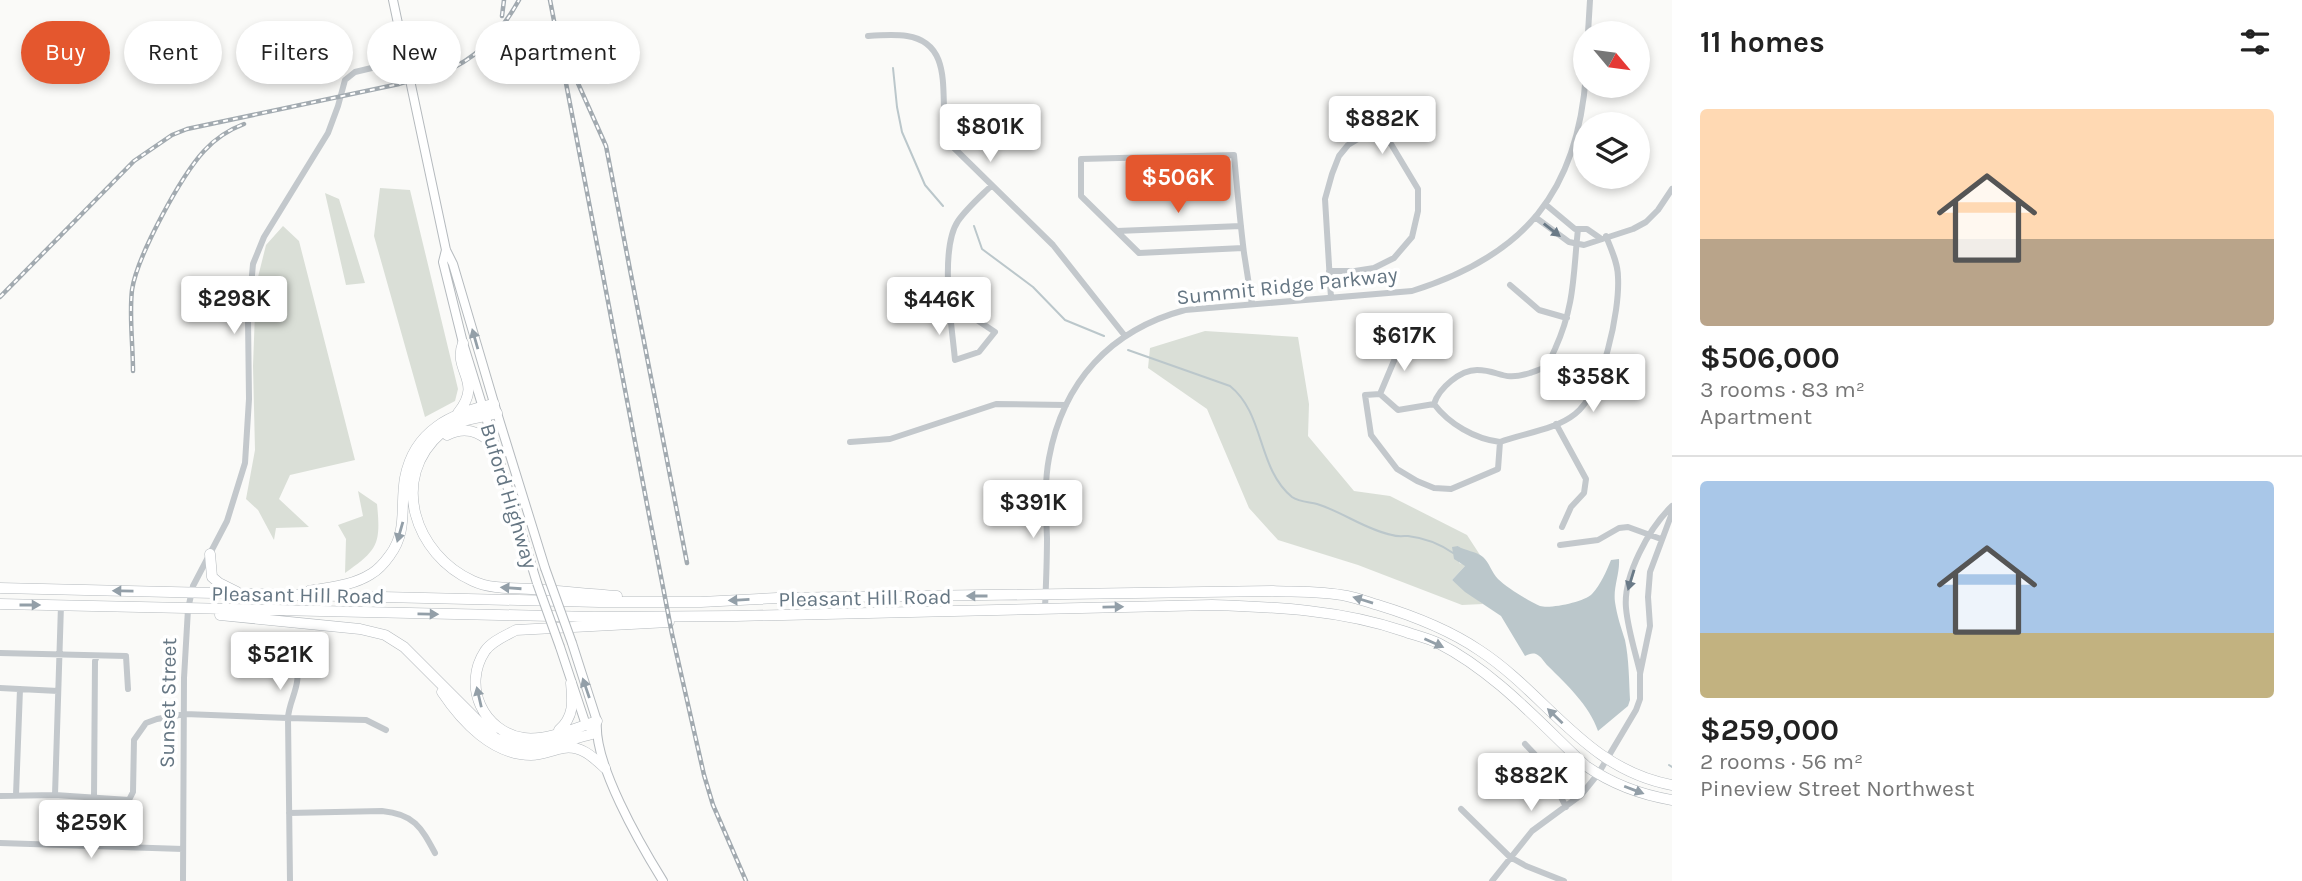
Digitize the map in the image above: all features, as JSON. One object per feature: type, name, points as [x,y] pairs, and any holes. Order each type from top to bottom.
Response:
[{"type":"highway","points":[[285,595],[357,581],[374,573],[386,561],[400,536],[404,520],[405,479],[411,459],[420,443],[433,429],[458,414],[468,401],[470,390],[460,352],[463,343]]},
{"type":"highway","points":[[458,414],[496,409]]},
{"type":"highway","points":[[483,412],[442,432],[426,449],[417,465],[412,484],[415,513],[423,536],[432,551],[455,572],[476,583],[498,587],[701,602]]},
{"type":"highway","points":[[415,513],[417,482],[422,466],[429,452],[443,437],[454,431],[467,429],[475,431],[493,444]]},
{"type":"highway","points":[[210,554],[212,577],[231,590],[244,594]]},
{"type":"highway","name":"Pleasant Hill Road","points":[[0,588],[701,602],[776,598],[1273,591],[1347,596],[1415,616],[1480,650],[1515,677],[1602,767],[1653,797],[1672,800]]},
{"type":"highway","name":"Pleasant Hill Road","points":[[0,604],[594,617],[1212,605],[1319,611],[1387,626],[1437,643],[1471,664],[1510,695],[1586,766],[1615,765],[1651,781],[1672,785]]},
{"type":"highway","points":[[188,609],[201,613],[360,629],[385,635],[404,647],[495,738],[513,746],[532,748],[596,733]]},
{"type":"highway","points":[[597,721],[527,738],[509,734],[496,726],[485,715],[476,695],[477,669],[486,650],[516,630],[692,621],[736,616]]},
{"type":"highway","points":[[426,668],[452,707],[500,750],[533,755],[564,748],[576,749],[587,752],[605,768]]},
{"type":"highway","points":[[555,733],[568,721],[571,713],[571,683]]},
{"type":"main road","name":"Buford Highway","points":[[393,0],[397,21]]},
{"type":"main road","name":"Buford Highway","points":[[410,84],[446,250],[453,264],[545,568],[597,721],[596,733],[605,768],[663,881]]},
{"type":"main road","name":"Buford Highway","points":[[446,250],[443,262],[483,412],[571,683],[586,724],[596,733]]},
{"type":"street","points":[[1589,21],[1590,0]]},
{"type":"street","points":[[868,36],[906,35],[925,43],[936,54],[942,68],[945,127],[951,145],[1053,245],[1125,336]]},
{"type":"street","name":"Sunset Street","points":[[183,881],[184,678],[188,609],[192,586],[228,521],[245,463],[249,399],[247,320],[253,264],[264,237],[328,133],[345,80],[355,72],[367,69]]},
{"type":"street","name":"Summit Ridge Parkway","points":[[1045,608],[1049,459],[1056,429],[1066,405],[1085,373],[1101,354],[1158,317],[1185,310],[1412,291],[1441,282],[1488,258],[1512,241],[1545,204],[1565,170],[1577,140],[1584,98]]},
{"type":"street","points":[[1329,271],[1374,268],[1394,258],[1412,237],[1418,211],[1418,189],[1391,144],[1381,137],[1363,136],[1348,145],[1339,156],[1332,174],[1325,199],[1329,271],[1331,298]]},
{"type":"street","points":[[1243,248],[1139,253],[1081,196],[1081,159],[1234,155],[1251,304]]},
{"type":"street","points":[[950,302],[995,332],[979,352],[955,360],[950,302],[948,268],[954,231],[958,221],[992,185]]},
{"type":"street","points":[[1535,216],[1557,235],[1584,245],[1646,222],[1658,210],[1672,188]]},
{"type":"street","points":[[1434,404],[1445,416],[1464,429],[1490,441],[1500,442],[1556,424],[1576,413],[1587,400],[1606,361],[1618,297],[1619,275],[1615,258],[1603,237],[1565,222],[1545,204]]},
{"type":"street","points":[[1116,231],[1241,226]]},
{"type":"street","points":[[1434,404],[1436,396],[1450,380],[1476,369],[1507,377],[1518,376],[1543,368],[1549,361],[1567,318],[1574,291],[1578,229]]},
{"type":"street","points":[[1510,285],[1539,310],[1567,318]]},
{"type":"street","points":[[1380,394],[1396,356],[1425,351]]},
{"type":"street","points":[[1434,404],[1398,410],[1380,394],[1366,395],[1371,435],[1397,469],[1434,488],[1451,489],[1498,469],[1500,442]]},
{"type":"street","points":[[850,442],[890,439],[996,404],[1066,405]]},
{"type":"street","points":[[1556,424],[1586,478],[1584,493],[1571,507],[1562,527]]},
{"type":"street","points":[[1640,674],[1629,628],[1626,596],[1629,582],[1650,534],[1662,515],[1672,506]]},
{"type":"street","points":[[1492,881],[1537,826],[1581,795],[1602,767],[1636,710],[1640,699],[1640,674],[1650,626],[1650,572],[1672,513]]},
{"type":"street","points":[[1560,545],[1598,540],[1619,528],[1628,527],[1661,539]]},
{"type":"street","points":[[55,795],[61,605]]},
{"type":"street","points":[[0,653],[126,656],[128,689]]},
{"type":"street","points":[[94,798],[97,656]]},
{"type":"street","points":[[290,881],[288,718],[299,679],[293,662]]},
{"type":"street","points":[[0,688],[58,691]]},
{"type":"street","points":[[16,795],[20,689]]},
{"type":"street","points":[[0,796],[55,795],[129,800],[133,792],[134,740],[140,729],[156,719],[185,714],[366,720],[386,730]]},
{"type":"street","points":[[1525,744],[1544,764],[1566,807]]},
{"type":"street","points":[[1461,809],[1510,857],[1564,881]]},
{"type":"street","points":[[289,813],[397,813],[409,817],[423,830],[435,853]]},
{"type":"street","points":[[0,843],[183,849]]},
{"type":"shaded area","points":[[380,188],[410,190],[458,389],[455,401],[425,417],[374,236]]},
{"type":"shaded area","points":[[325,193],[339,199],[365,283],[346,285]]},
{"type":"shaded area","points":[[283,226],[299,241],[355,460],[290,475],[279,499],[309,527],[276,528],[274,540],[258,510],[246,499],[255,450],[253,366],[256,285],[266,245]]},
{"type":"shaded area","points":[[1205,331],[1298,337],[1309,404],[1308,436],[1354,491],[1390,496],[1467,535],[1480,555],[1458,546],[1459,563],[1466,565],[1452,580],[1483,604],[1462,605],[1358,565],[1278,540],[1249,508],[1207,409],[1148,368],[1150,348]]},
{"type":"shaded area","points":[[358,491],[377,504],[377,537],[371,552],[345,573],[346,539],[338,525],[363,516]]},
{"type":"shaded area","points":[[1458,546],[1480,555],[1496,577],[1512,590],[1545,607],[1588,597],[1598,586],[1611,560],[1619,559],[1615,596],[1627,655],[1630,700],[1628,706],[1598,731],[1583,704],[1541,658],[1535,654],[1525,656],[1501,616],[1452,580],[1465,566],[1454,559],[1452,547]]},
{"type":"waterway","points":[[893,68],[902,132],[925,185],[943,206]]},
{"type":"waterway","points":[[974,226],[982,249],[1033,287],[1065,320],[1104,336]]},
{"type":"waterway","points":[[1128,350],[1230,386],[1250,411],[1272,471],[1292,497],[1327,507],[1382,533],[1426,540],[1453,553]]},
{"type":"railway","points":[[502,16],[504,0]]},
{"type":"railway","points":[[0,297],[134,161],[172,135],[187,129],[399,84],[446,71],[472,57],[483,47],[503,26],[519,0]]},
{"type":"railway","points":[[550,0],[672,634],[704,775],[713,805],[746,881]]},
{"type":"railway","points":[[578,84],[606,146],[687,563]]},
{"type":"railway","points":[[133,371],[132,290],[142,257],[161,217],[204,151],[222,135],[244,124]]}]
